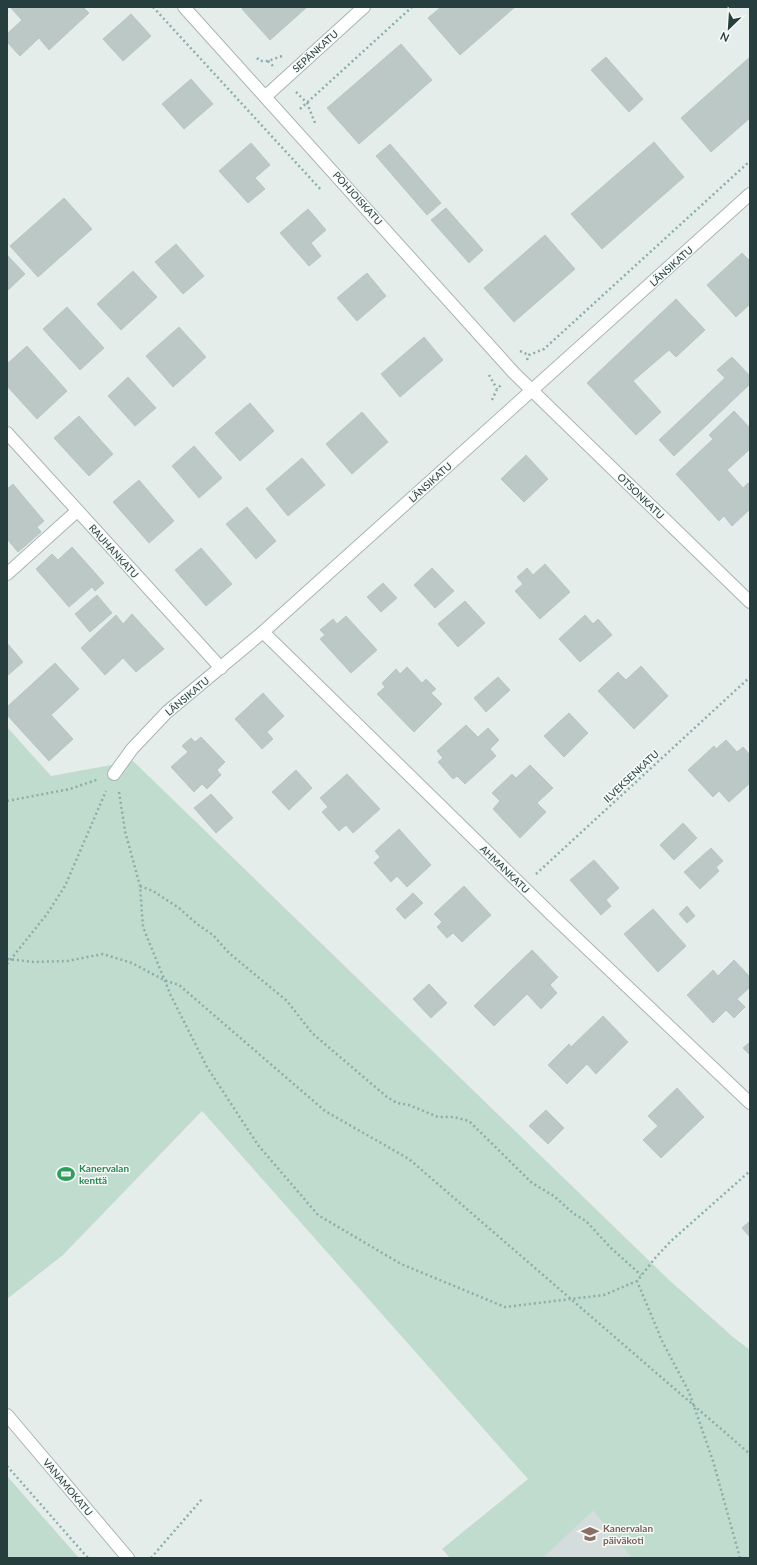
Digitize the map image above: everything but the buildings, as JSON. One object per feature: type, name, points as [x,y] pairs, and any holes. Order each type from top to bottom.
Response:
[{"type":"street","name":"POHJOISKATU","points":[[184,7],[532,390]]},
{"type":"street","name":"SEPÄNKATU","points":[[266,96],[364,7]]},
{"type":"street","name":"LÄNSIKATU","points":[[114,774],[132,749],[157,722],[263,632],[750,194]]},
{"type":"street","name":"OTSONKATU","points":[[532,390],[750,602]]},
{"type":"street","name":"RAUHANKATU","points":[[7,433],[221,668]]},
{"type":"street","points":[[7,574],[77,511]]},
{"type":"street","name":"AHMANKATU","points":[[263,632],[522,887],[750,1103]]},
{"type":"street","name":"VANAMOKATU","points":[[7,1415],[128,1558]]},
{"type":"path","points":[[153,7],[325,194]]},
{"type":"path","points":[[288,120],[412,7]]},
{"type":"path","points":[[255,57],[260,61],[268,61],[281,56],[286,51]]},
{"type":"path","points":[[486,368],[497,389]]},
{"type":"path","name":"ILVEKSENKATU","points":[[522,887],[750,677]]},
{"type":"path","points":[[7,801],[70,789],[114,774]]},
{"type":"path","points":[[114,774],[126,831],[140,886],[143,927],[164,980],[207,1067],[258,1145],[318,1214],[401,1264],[505,1307],[604,1295],[638,1281],[641,1275],[671,1241],[750,1171]]},
{"type":"path","points":[[7,964],[47,914],[65,886],[114,774]]},
{"type":"path","points":[[140,886],[153,891],[179,908],[197,924],[213,935],[230,953],[288,1001],[312,1033],[387,1098],[438,1117],[454,1117],[469,1121],[532,1183],[554,1196],[574,1214],[586,1221],[611,1248],[641,1275]]},
{"type":"path","points":[[7,959],[34,962],[67,961],[103,954],[132,963],[164,980],[179,985],[325,1111],[409,1159],[750,1454]]},
{"type":"path","points":[[638,1281],[662,1341],[689,1392],[713,1461],[740,1558]]},
{"type":"path","points":[[7,1466],[88,1558]]},
{"type":"path","points":[[151,1558],[202,1500]]},
{"type":"shaded area","name":"Kanervalan päiväkoti","points":[[593,1511],[632,1558],[543,1558]]},
{"type":"green space","points":[[7,727],[51,776],[133,761],[668,1279],[733,1337],[750,1350],[750,1558],[632,1558],[593,1511],[543,1558],[450,1558],[442,1549],[528,1479],[202,1111],[63,1255],[7,1299]]},
{"type":"green space","points":[[7,1476],[79,1558],[7,1558]]},
{"type":"place","name":"Kanervalan kenttä","points":[[66,1174]]},
{"type":"place","name":"Kanervalan päiväkoti","points":[[590,1534]]}]
